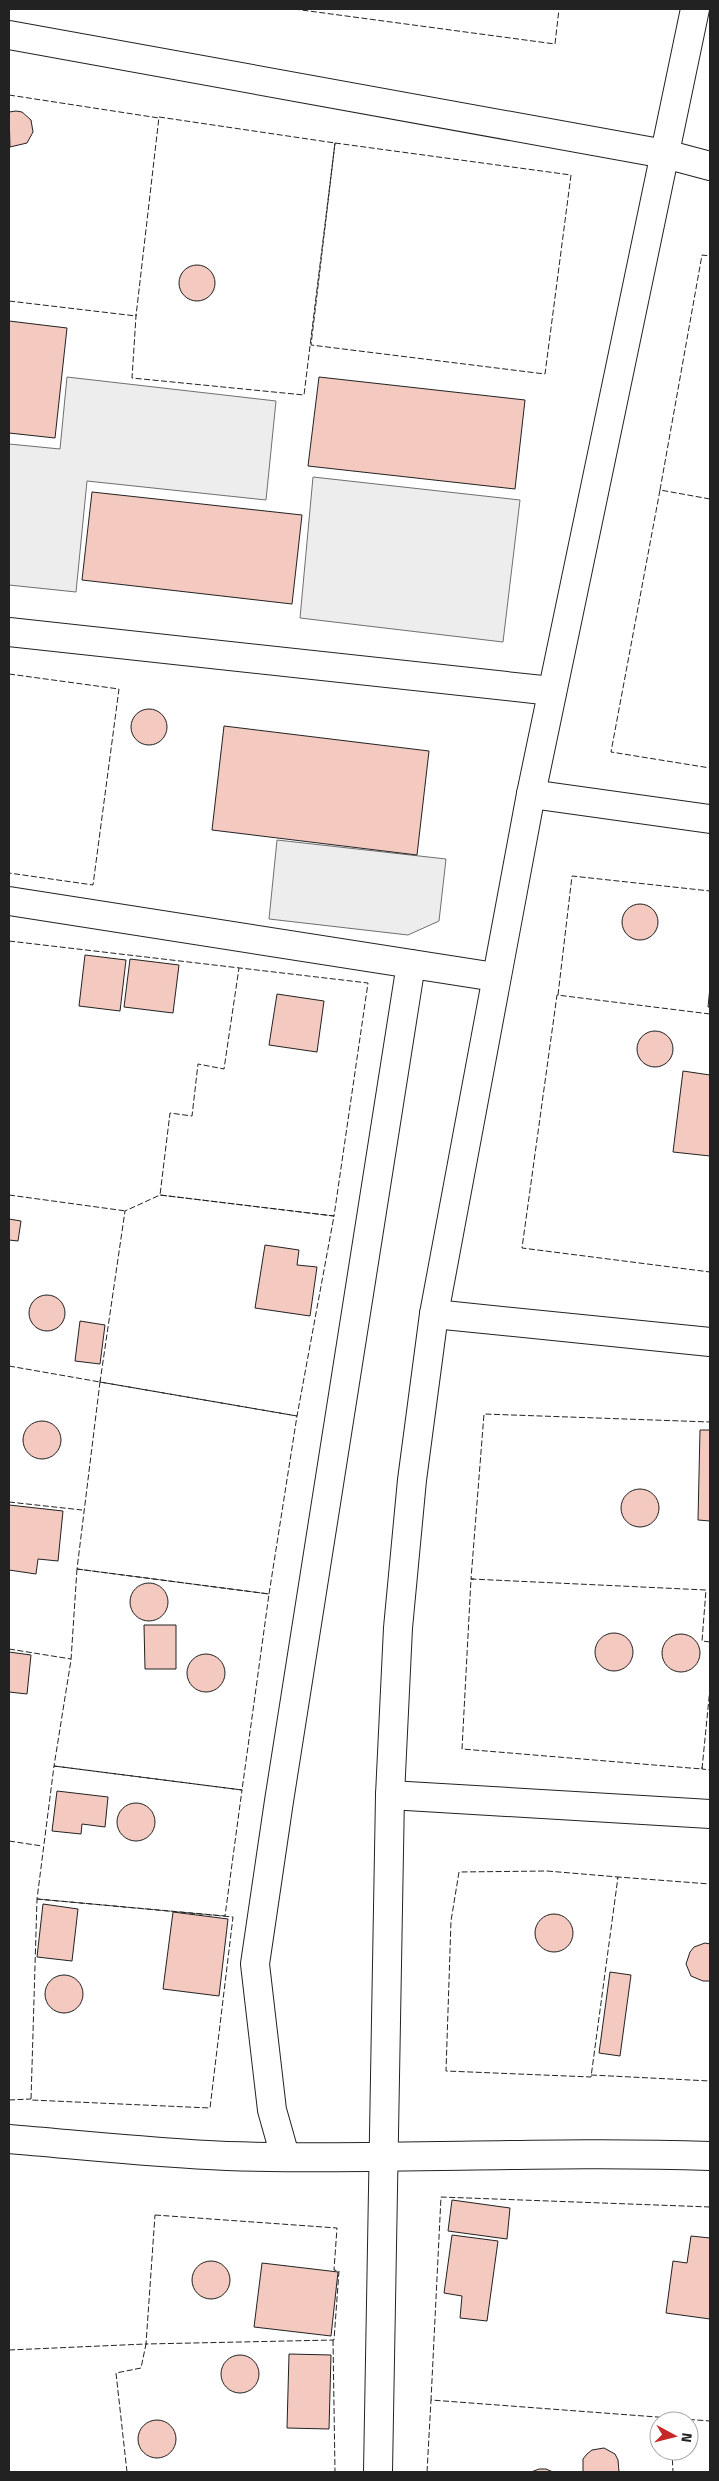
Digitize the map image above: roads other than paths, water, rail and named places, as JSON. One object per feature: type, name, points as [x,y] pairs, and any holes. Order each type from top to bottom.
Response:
[{"type":"street","points":[[378,2472],[382,2157],[390,1795],[398,1628],[409,1510],[434,1314],[495,978],[531,794],[695,9]]},
{"type":"street","points":[[9,35],[665,154],[710,166]]},
{"type":"street","points":[[9,632],[552,691]]},
{"type":"street","points":[[531,794],[710,819]]},
{"type":"street","points":[[9,901],[495,978]]},
{"type":"street","points":[[285,2156],[272,2110],[255,1964],[411,964]]},
{"type":"street","points":[[434,1314],[710,1342]]},
{"type":"street","points":[[390,1795],[710,1814]]},
{"type":"street","points":[[9,2139],[226,2156],[382,2157],[657,2154],[710,2156]]}]
